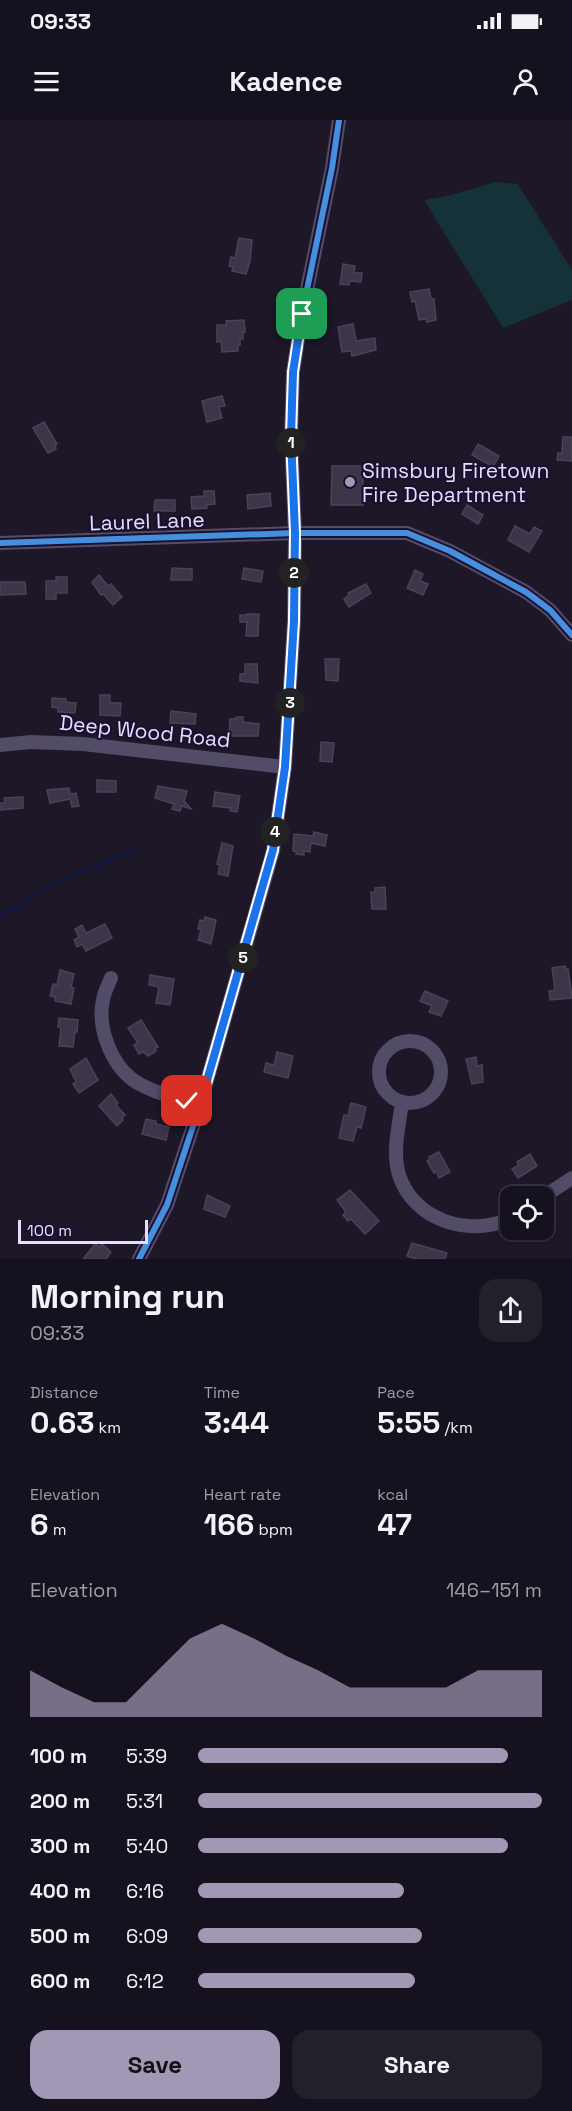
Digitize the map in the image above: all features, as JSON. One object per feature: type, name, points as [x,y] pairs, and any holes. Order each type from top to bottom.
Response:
[{"type":"street","points":[[142,1258],[167,1205],[200,1105],[273,850],[285,767],[294,621],[295,533],[291,437],[293,372],[339,120]]},
{"type":"street","name":"Laurel Lane","points":[[0,543],[295,533],[388,532],[417,536],[526,592],[550,610],[572,635]]},
{"type":"street","name":"Deep Wood Road","points":[[0,745],[31,742],[83,744],[285,767]]},
{"type":"street","points":[[111,978],[102,1001],[102,1031],[118,1066],[134,1080],[154,1090],[200,1105]]},
{"type":"street","points":[[412,1040],[431,1048],[438,1056],[441,1077],[432,1095],[423,1101],[402,1102],[385,1091],[378,1072],[380,1062],[392,1045],[412,1040]]},
{"type":"street","points":[[402,1102],[395,1152],[400,1176],[410,1196],[429,1213],[451,1224],[481,1227],[500,1222]]},
{"type":"street","points":[[554,1190],[572,1178]]},
{"type":"green space","points":[[495,182],[518,184],[572,270],[572,300],[503,328],[424,200]]},
{"type":"building","points":[[239,238],[252,240],[246,274],[232,271],[233,267],[229,266],[231,257],[235,258]]},
{"type":"building","points":[[343,264],[355,266],[354,273],[362,273],[361,282],[350,281],[349,285],[340,284]]},
{"type":"building","points":[[429,289],[431,299],[434,299],[436,320],[427,322],[426,319],[419,320],[415,301],[412,302],[410,292]]},
{"type":"building","points":[[244,320],[245,332],[243,332],[243,339],[240,339],[238,351],[222,352],[221,341],[217,342],[217,325],[227,325],[226,321]]},
{"type":"building","points":[[353,324],[356,341],[375,338],[376,350],[352,356],[351,351],[342,352],[338,327]]},
{"type":"building","points":[[222,396],[225,406],[219,407],[222,418],[207,422],[202,401]]},
{"type":"building","points":[[44,422],[57,444],[56,449],[48,453],[33,428]]},
{"type":"building","points":[[563,437],[572,437],[572,461],[557,460],[558,453],[562,453]]},
{"type":"building","points":[[478,444],[499,456],[493,467],[472,455]]},
{"type":"building","points":[[332,466],[363,466],[363,505],[331,505]]},
{"type":"building","points":[[204,491],[214,491],[215,504],[206,505],[207,508],[192,509],[191,497],[204,496]]},
{"type":"building","points":[[270,493],[271,506],[248,509],[247,495]]},
{"type":"building","points":[[155,500],[175,500],[175,511],[154,511]]},
{"type":"building","points":[[467,505],[483,515],[478,524],[462,514]]},
{"type":"building","points":[[515,526],[530,534],[534,527],[542,531],[529,552],[508,540]]},
{"type":"building","points":[[172,568],[192,569],[192,580],[171,580]]},
{"type":"building","points":[[244,568],[263,571],[261,582],[242,579]]},
{"type":"building","points":[[415,570],[423,574],[420,581],[428,584],[423,595],[407,588]]},
{"type":"building","points":[[99,575],[122,597],[113,605],[103,594],[101,595],[92,582]]},
{"type":"building","points":[[56,577],[67,577],[67,593],[56,593],[56,599],[46,599],[46,581],[56,581]]},
{"type":"building","points":[[0,582],[25,582],[26,594],[0,595]]},
{"type":"building","points":[[366,584],[371,593],[349,607],[344,599],[349,595],[348,593]]},
{"type":"building","points":[[259,614],[258,636],[246,636],[247,622],[240,622],[240,615]]},
{"type":"building","points":[[325,659],[339,659],[338,681],[326,680]]},
{"type":"building","points":[[245,664],[257,664],[258,683],[240,681],[240,674],[245,674]]},
{"type":"building","points":[[100,695],[110,695],[110,703],[121,703],[120,716],[100,715]]},
{"type":"building","points":[[52,698],[66,699],[66,702],[76,703],[75,713],[58,712],[58,708],[52,707]]},
{"type":"building","points":[[171,711],[196,714],[195,724],[170,723]]},
{"type":"building","points":[[236,717],[243,717],[243,722],[259,724],[258,736],[229,736],[230,719],[236,719]]},
{"type":"building","points":[[321,742],[334,743],[332,762],[320,761]]},
{"type":"building","points":[[97,780],[116,781],[116,792],[97,792]]},
{"type":"building","points":[[158,786],[187,791],[184,801],[191,809],[182,806],[180,811],[172,809],[174,804],[155,798]]},
{"type":"building","points":[[69,788],[70,794],[76,793],[79,806],[72,807],[70,799],[50,803],[47,790]]},
{"type":"building","points":[[215,792],[240,796],[237,812],[230,811],[231,808],[213,806]]},
{"type":"building","points":[[23,797],[23,808],[0,810],[0,803],[5,803],[4,798]]},
{"type":"building","points":[[314,832],[327,835],[325,846],[311,843],[310,852],[304,851],[304,855],[296,854],[297,852],[293,851],[294,834],[313,836]]},
{"type":"building","points":[[222,843],[233,846],[228,876],[218,874],[220,865],[217,864]]},
{"type":"building","points":[[385,887],[386,909],[372,909],[371,892],[375,892],[375,888]]},
{"type":"building","points":[[205,917],[216,920],[211,944],[198,940],[201,930],[198,929],[200,920],[204,921]]},
{"type":"building","points":[[105,924],[112,938],[86,951],[82,944],[77,947],[74,940],[79,937],[75,929],[82,925],[86,933]]},
{"type":"building","points":[[565,966],[568,969],[572,998],[550,1000],[549,991],[555,990],[552,968]]},
{"type":"building","points":[[60,970],[74,974],[71,1004],[55,1001],[55,997],[50,996],[53,984],[57,985]]},
{"type":"building","points":[[150,975],[174,979],[170,1005],[156,1003],[159,987],[149,985]]},
{"type":"building","points":[[425,991],[448,1001],[441,1016],[429,1012],[432,1006],[420,1001]]},
{"type":"building","points":[[59,1018],[78,1020],[73,1047],[59,1046],[61,1028],[58,1027]]},
{"type":"building","points":[[141,1020],[158,1047],[148,1056],[143,1052],[139,1054],[134,1045],[138,1043],[128,1028]]},
{"type":"building","points":[[277,1052],[293,1056],[288,1078],[264,1072],[266,1063],[274,1065]]},
{"type":"building","points":[[476,1057],[477,1066],[482,1065],[483,1082],[472,1084],[466,1059]]},
{"type":"building","points":[[86,1058],[98,1080],[79,1093],[73,1084],[76,1082],[70,1069]]},
{"type":"building","points":[[111,1094],[118,1103],[116,1105],[125,1115],[117,1126],[99,1106]]},
{"type":"building","points":[[351,1103],[366,1107],[361,1128],[357,1127],[353,1141],[339,1138],[344,1115],[348,1116]]},
{"type":"building","points":[[146,1119],[169,1127],[166,1140],[142,1134]]},
{"type":"building","points":[[439,1152],[450,1172],[439,1178],[427,1161],[429,1157]]},
{"type":"building","points":[[530,1154],[537,1166],[518,1178],[512,1169],[519,1165],[517,1162]]},
{"type":"building","points":[[350,1190],[379,1221],[365,1234],[351,1219],[348,1221],[343,1215],[346,1212],[337,1200]]},
{"type":"building","points":[[207,1195],[230,1206],[225,1217],[204,1209]]},
{"type":"building","points":[[412,1243],[447,1253],[445,1259],[417,1259],[407,1256]]},
{"type":"building","points":[[95,1244],[100,1247],[102,1244],[111,1252],[106,1259],[83,1259]]},
{"type":"waterway","points":[[0,914],[18,907],[46,886],[134,851]]},
{"type":"cycle path","points":[[139,1259],[167,1205],[200,1105],[273,851],[285,767],[294,621],[295,533],[291,437],[293,372],[339,120]]},
{"type":"cycle path","points":[[0,543],[295,533],[407,533],[450,551],[526,592],[550,610],[572,635]]},
{"type":"place","name":"Simsbury Firetown Fire Department","points":[[350,482]]},
{"type":"route","points":[[187,1101],[200,1105],[273,850],[285,767],[294,621],[295,533],[291,437],[293,372],[302,314]]}]
